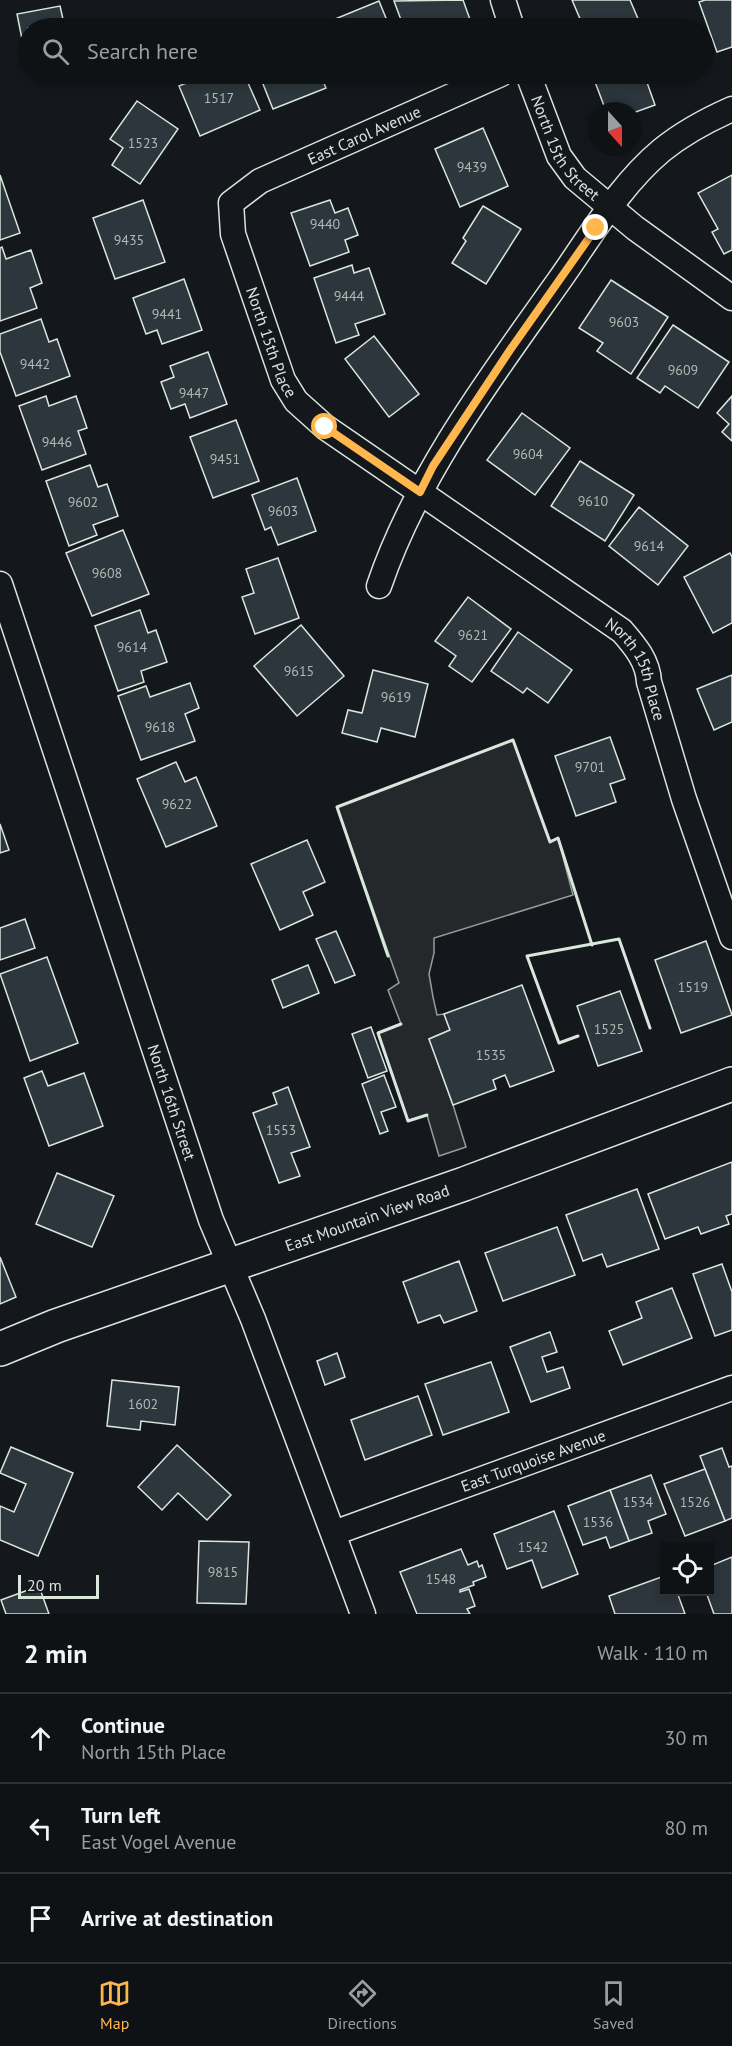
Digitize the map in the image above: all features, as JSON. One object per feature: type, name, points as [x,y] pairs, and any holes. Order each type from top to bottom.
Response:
[{"type":"street","points":[[503,0],[509,18]]},
{"type":"street","name":"East Carol Avenue","points":[[231,203],[260,181],[478,84]]},
{"type":"street","name":"North 15th Street","points":[[532,84],[559,156],[575,178],[634,228],[732,298]]},
{"type":"street","points":[[379,586],[389,556],[433,466],[510,350],[630,181],[689,130],[732,109]]},
{"type":"street","name":"North 15th Place","points":[[231,203],[233,234],[283,380],[296,401],[325,427],[622,631],[639,651],[684,798],[732,937]]},
{"type":"street","name":"North 16th Street","points":[[0,584],[208,1209],[253,1319],[363,1614]]},
{"type":"street","name":"East Mountain View Road","points":[[0,1349],[56,1326],[464,1184],[732,1084]]},
{"type":"street","name":"East Turquoise Avenue","points":[[334,1533],[732,1388]]},
{"type":"shaded area","points":[[513,740],[550,841],[558,838],[573,895],[434,938],[434,953],[429,974],[433,997],[437,1015],[444,1014],[450,1030],[429,1039],[466,1147],[439,1156],[427,1115],[408,1121],[378,1033],[401,1024],[388,990],[399,983],[337,807]]},
{"type":"building","points":[[463,0],[469,18],[400,18],[394,1]]},
{"type":"building","points":[[572,0],[630,0],[638,18],[580,18]]},
{"type":"building","points":[[732,0],[732,47],[717,52],[714,44],[714,18],[705,18],[699,2]]},
{"type":"building","points":[[379,1],[386,18],[338,18]]},
{"type":"building","points":[[60,6],[63,18],[18,19],[17,14]]},
{"type":"building","points":[[184,84],[248,84],[260,110],[200,136],[179,86]]},
{"type":"building","points":[[263,84],[324,84],[326,88],[273,109]]},
{"type":"building","points":[[596,84],[648,84],[655,105],[642,110],[642,102],[603,102]]},
{"type":"building","points":[[137,101],[178,129],[140,184],[112,165],[123,148],[110,139]]},
{"type":"building","points":[[483,128],[508,186],[460,207],[435,149]]},
{"type":"building","points":[[0,175],[20,233],[0,240]]},
{"type":"building","points":[[732,175],[732,250],[724,254],[712,232],[718,229],[698,193]]},
{"type":"building","points":[[143,200],[165,262],[115,279],[93,218]]},
{"type":"building","points":[[330,200],[335,213],[348,208],[358,235],[345,240],[349,252],[310,266],[291,213]]},
{"type":"building","points":[[483,206],[521,229],[486,284],[452,263],[466,241],[463,238]]},
{"type":"building","points":[[2,247],[6,259],[31,250],[42,283],[30,288],[37,308],[0,321],[0,248]]},
{"type":"building","points":[[352,265],[354,273],[369,268],[385,314],[355,324],[359,335],[336,343],[314,278]]},
{"type":"building","points":[[184,279],[202,330],[162,344],[157,330],[146,334],[133,298]]},
{"type":"building","points":[[611,280],[668,317],[631,374],[597,351],[603,343],[579,328]]},
{"type":"building","points":[[41,319],[49,342],[57,339],[70,376],[16,396],[0,352],[0,334]]},
{"type":"building","points":[[673,325],[729,362],[698,408],[665,386],[660,393],[637,378]]},
{"type":"building","points":[[374,336],[419,394],[389,417],[345,359]]},
{"type":"building","points":[[208,352],[227,404],[190,418],[185,404],[171,409],[161,382],[174,377],[170,366]]},
{"type":"building","points":[[46,396],[49,406],[76,396],[87,428],[78,431],[86,454],[42,470],[19,406]]},
{"type":"building","points":[[732,396],[732,441],[722,432],[729,424],[717,413]]},
{"type":"building","points":[[522,413],[570,448],[535,495],[487,460]]},
{"type":"building","points":[[236,420],[259,481],[213,498],[190,437]]},
{"type":"building","points":[[580,461],[634,495],[605,541],[551,506]]},
{"type":"building","points":[[90,465],[98,487],[107,484],[118,516],[93,525],[97,535],[69,546],[46,481]]},
{"type":"building","points":[[297,478],[316,531],[278,545],[271,527],[265,530],[252,495]]},
{"type":"building","points":[[639,507],[688,546],[658,585],[609,546]]},
{"type":"building","points":[[123,530],[149,594],[92,616],[66,553]]},
{"type":"building","points":[[730,553],[732,557],[732,623],[713,633],[684,577]]},
{"type":"building","points":[[278,558],[299,618],[255,634],[242,597],[254,593],[246,569]]},
{"type":"building","points":[[468,597],[511,629],[472,682],[449,666],[456,656],[435,641]]},
{"type":"building","points":[[140,610],[148,633],[156,630],[167,662],[141,671],[144,682],[118,691],[95,626]]},
{"type":"building","points":[[301,625],[344,676],[297,716],[254,666]]},
{"type":"building","points":[[518,632],[572,670],[548,703],[527,688],[523,693],[491,671]]},
{"type":"building","points":[[373,670],[428,684],[415,737],[381,728],[377,742],[342,733],[348,710],[362,713]]},
{"type":"building","points":[[732,675],[732,722],[714,730],[697,689]]},
{"type":"building","points":[[190,683],[199,708],[185,714],[195,741],[141,760],[118,696],[146,686],[150,697]]},
{"type":"building","points":[[610,737],[625,779],[610,784],[616,802],[576,816],[555,756]]},
{"type":"building","points":[[176,762],[185,782],[196,777],[217,826],[166,847],[137,779]]},
{"type":"building","points":[[0,824],[9,850],[0,853]]},
{"type":"building","points":[[307,840],[325,882],[303,892],[313,915],[280,930],[251,864]]},
{"type":"building","points":[[25,919],[35,948],[0,960],[0,928]]},
{"type":"building","points":[[336,931],[355,975],[335,983],[316,939]]},
{"type":"building","points":[[706,941],[732,1015],[681,1033],[655,960]]},
{"type":"building","points":[[47,957],[78,1043],[30,1061],[0,974]]},
{"type":"building","points":[[308,965],[319,993],[283,1008],[272,980]]},
{"type":"building","points":[[522,985],[554,1071],[510,1087],[505,1075],[493,1080],[496,1089],[453,1105],[429,1039],[450,1030],[444,1014]]},
{"type":"building","points":[[620,991],[642,1051],[598,1066],[577,1006]]},
{"type":"building","points":[[371,1027],[387,1071],[368,1078],[352,1034]]},
{"type":"building","points":[[42,1071],[48,1086],[84,1073],[103,1126],[49,1146],[24,1078]]},
{"type":"building","points":[[384,1075],[396,1107],[381,1112],[388,1131],[380,1134],[362,1084]]},
{"type":"building","points":[[288,1087],[310,1147],[291,1153],[300,1176],[279,1183],[253,1113],[277,1104],[273,1093]]},
{"type":"building","points":[[732,1162],[732,1214],[726,1216],[729,1224],[701,1234],[698,1227],[665,1239],[648,1194]]},
{"type":"building","points":[[57,1173],[114,1196],[92,1247],[36,1224]]},
{"type":"building","points":[[637,1189],[659,1249],[607,1267],[602,1254],[583,1261],[566,1215]]},
{"type":"building","points":[[557,1227],[575,1275],[503,1301],[485,1253]]},
{"type":"building","points":[[0,1257],[16,1297],[0,1304]]},
{"type":"building","points":[[459,1261],[477,1311],[444,1323],[440,1315],[418,1323],[403,1282]]},
{"type":"building","points":[[722,1264],[732,1292],[732,1330],[715,1336],[693,1274]]},
{"type":"building","points":[[672,1288],[692,1338],[623,1365],[609,1331],[642,1318],[636,1302]]},
{"type":"building","points":[[550,1332],[557,1352],[542,1357],[547,1372],[563,1367],[570,1388],[531,1402],[510,1347]]},
{"type":"building","points":[[337,1353],[345,1377],[325,1385],[317,1361]]},
{"type":"building","points":[[491,1362],[509,1412],[443,1435],[425,1384]]},
{"type":"building","points":[[112,1380],[179,1387],[175,1425],[141,1421],[140,1430],[107,1426]]},
{"type":"building","points":[[418,1396],[432,1435],[365,1460],[351,1420]]},
{"type":"building","points":[[177,1445],[231,1495],[207,1520],[178,1493],[162,1510],[138,1487]]},
{"type":"building","points":[[11,1447],[73,1473],[38,1556],[0,1540],[0,1506],[14,1512],[26,1484],[0,1473]]},
{"type":"building","points":[[722,1448],[729,1467],[732,1466],[732,1518],[725,1521],[700,1456]]},
{"type":"building","points":[[705,1469],[725,1521],[685,1536],[664,1484]]},
{"type":"building","points":[[651,1475],[666,1514],[648,1521],[652,1533],[629,1541],[610,1490]]},
{"type":"building","points":[[610,1490],[629,1541],[610,1548],[606,1537],[583,1545],[568,1506]]},
{"type":"building","points":[[554,1511],[578,1574],[542,1588],[532,1560],[507,1569],[494,1534]]},
{"type":"building","points":[[199,1541],[249,1542],[246,1604],[197,1603]]},
{"type":"building","points":[[461,1549],[468,1565],[477,1561],[479,1567],[482,1565],[486,1577],[460,1590],[460,1592],[469,1589],[475,1606],[467,1609],[470,1614],[417,1614],[400,1572]]},
{"type":"building","points":[[732,1557],[732,1614],[714,1614],[707,1596],[714,1596],[714,1564]]},
{"type":"building","points":[[660,1577],[660,1596],[678,1596],[685,1614],[615,1614],[609,1596]]},
{"type":"building","points":[[39,1586],[49,1614],[6,1614],[1,1600]]},
{"type":"wall","points":[[388,956],[337,807],[513,740],[550,842],[558,838],[592,945]]},
{"type":"wall","points":[[578,1036],[559,1043],[527,956],[619,939],[650,1028]]},
{"type":"wall","points":[[401,1024],[378,1033],[408,1121],[427,1115]]},
{"type":"route","points":[[325,427],[420,492],[433,466],[510,350],[596,228]]}]
